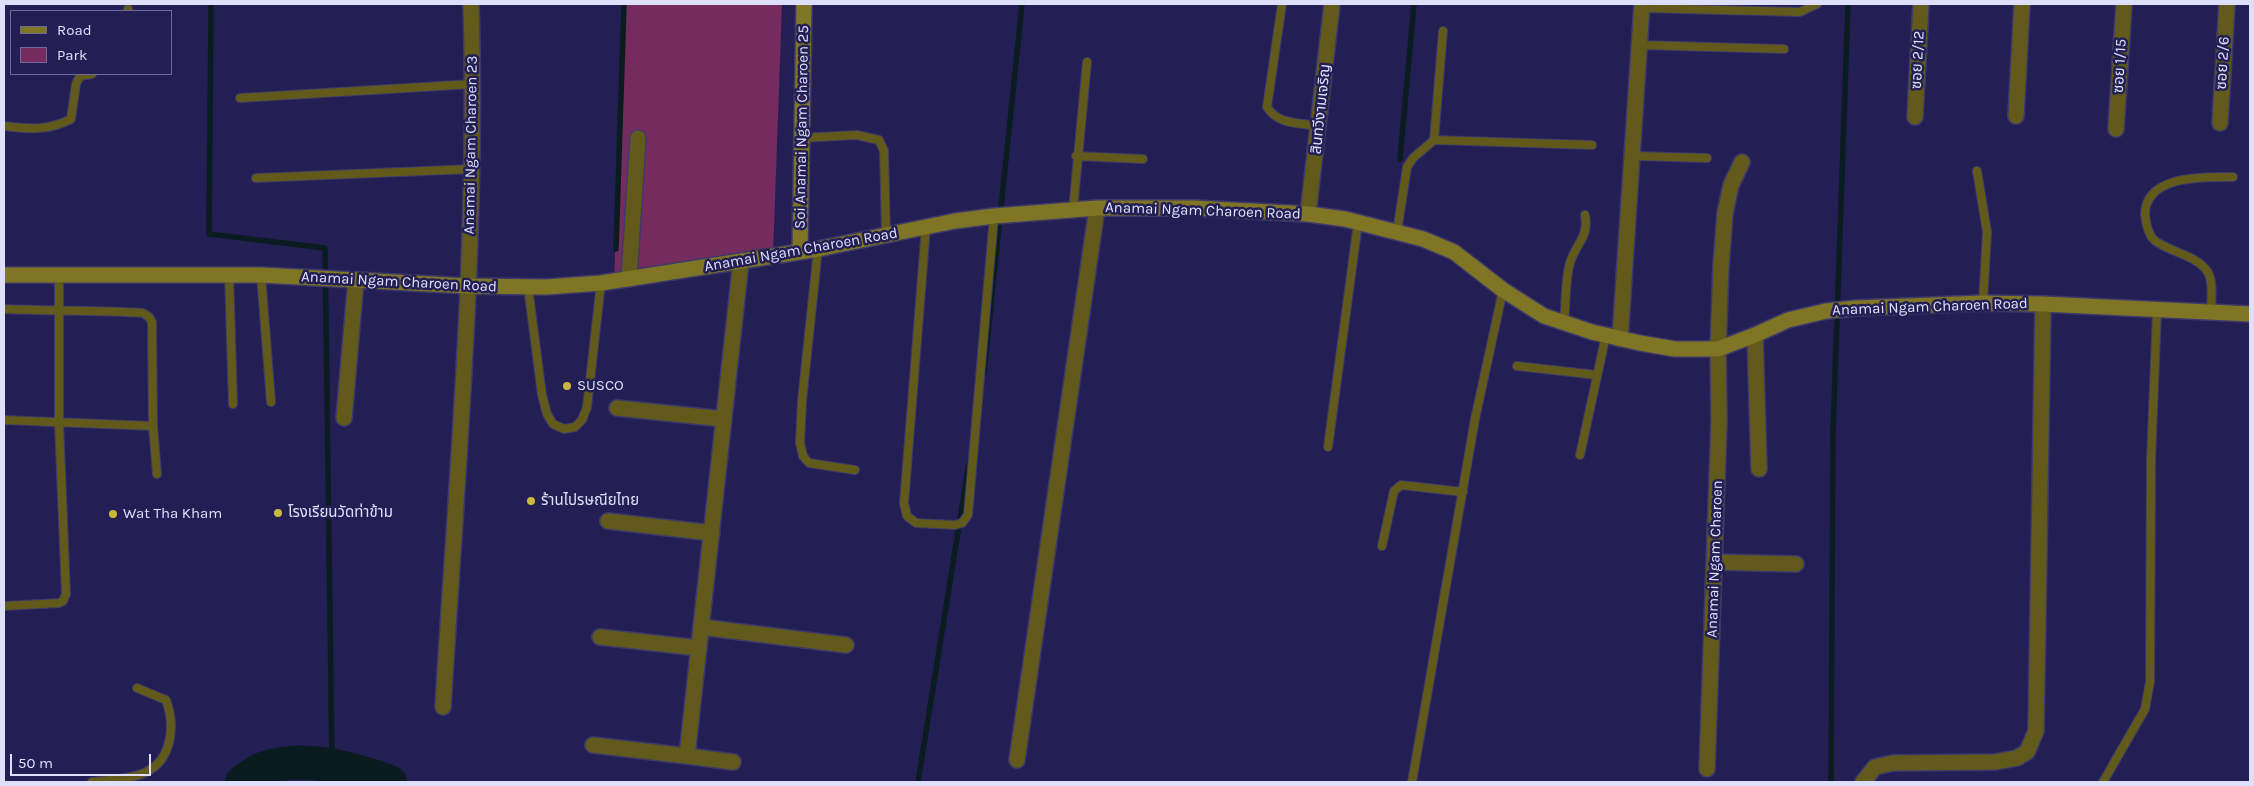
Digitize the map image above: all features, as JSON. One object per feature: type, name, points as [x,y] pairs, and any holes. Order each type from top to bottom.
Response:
[{"type":"street","name":"Anamai Ngam Charoen 23","points":[[443,707],[468,286],[472,169],[471,4]]},
{"type":"street","name":"Soi Anamai Ngam Charoen 25","points":[[800,251],[800,138],[804,4]]},
{"type":"street","name":"สินทวีงามเจริญ","points":[[1308,214],[1332,4]]},
{"type":"street","name":"ซอย 2/12","points":[[1915,117],[1921,4]]},
{"type":"street","points":[[2016,116],[2022,4]]},
{"type":"street","name":"ซอย 1/15","points":[[2116,129],[2124,4]]},
{"type":"street","name":"ซอย 2/6","points":[[2220,123],[2227,4]]},
{"type":"street","points":[[1613,337],[1634,156],[1642,6]]},
{"type":"street","points":[[629,279],[638,138]]},
{"type":"street","name":"Anamai Ngam Charoen","points":[[1708,769],[1719,397],[1718,349],[1725,213],[1731,185],[1742,162]]},
{"type":"street","points":[[1017,760],[1097,208]]},
{"type":"street","name":"Anamai Ngam Charoen Road","points":[[4,274],[229,274],[528,288],[629,279],[818,248],[994,216],[1097,208],[1194,208],[1308,214],[1358,223],[1423,239],[1454,252],[1503,290],[1544,316],[1613,337],[1675,349],[1718,349],[1756,335],[1788,320],[1826,311],[1856,308],[1983,303],[2250,314]]},
{"type":"street","points":[[687,756],[741,261]]},
{"type":"street","points":[[344,418],[356,280]]},
{"type":"street","points":[[1863,782],[1876,767],[1893,763],[1995,762],[2017,758],[2027,752],[2036,731],[2043,304]]},
{"type":"street","points":[[1756,335],[1759,469]]},
{"type":"street","points":[[617,408],[724,419]]},
{"type":"street","points":[[608,521],[712,533]]},
{"type":"street","points":[[1715,562],[1796,564]]},
{"type":"street","points":[[701,627],[846,645]]},
{"type":"street","points":[[600,637],[699,648]]},
{"type":"street","points":[[593,745],[734,762]]},
{"type":"lane","points":[[1282,4],[1281,22],[1267,107],[1272,116],[1280,121],[1319,126]]},
{"type":"lane","points":[[1642,6],[1800,12],[1817,4]]},
{"type":"lane","points":[[1434,140],[1443,31]]},
{"type":"lane","points":[[1640,45],[1784,49]]},
{"type":"lane","points":[[1073,210],[1076,156],[1087,62]]},
{"type":"lane","points":[[4,126],[44,129],[71,120],[76,84],[80,76],[86,75]]},
{"type":"lane","points":[[240,98],[472,84]]},
{"type":"lane","points":[[800,138],[858,135],[879,140],[884,151],[886,235]]},
{"type":"lane","points":[[1397,232],[1407,167],[1412,158],[1434,140],[1592,145]]},
{"type":"lane","points":[[1076,156],[1143,159]]},
{"type":"lane","points":[[1634,156],[1707,158]]},
{"type":"lane","points":[[256,178],[472,169]]},
{"type":"lane","points":[[1977,171],[1987,232],[1983,303]]},
{"type":"lane","points":[[2212,312],[2210,277],[2207,271],[2195,262],[2152,238],[2146,225],[2145,213],[2148,201],[2156,192],[2183,179],[2233,177]]},
{"type":"lane","points":[[1564,322],[1570,262],[1584,236],[1587,226],[1585,215]]},
{"type":"lane","points":[[926,227],[904,502],[908,516],[916,523],[954,525],[962,523],[968,515],[994,216]]},
{"type":"lane","points":[[1328,446],[1358,223]]},
{"type":"lane","points":[[818,248],[800,443],[802,456],[809,463],[855,470]]},
{"type":"lane","points":[[229,274],[234,404]]},
{"type":"lane","points":[[4,606],[59,603],[63,601],[66,594],[59,423],[59,275]]},
{"type":"lane","points":[[261,275],[271,402]]},
{"type":"lane","points":[[528,288],[542,395],[547,414],[553,424],[564,429],[575,427],[582,420],[587,407],[601,283]]},
{"type":"lane","points":[[1412,782],[1476,419],[1503,290]]},
{"type":"lane","points":[[4,309],[60,312],[103,311],[143,314],[149,317],[152,322],[153,426],[157,474]]},
{"type":"lane","points":[[2103,782],[2145,709],[2150,682],[2151,460],[2157,311]]},
{"type":"lane","points":[[1580,455],[1597,376],[1613,337]]},
{"type":"lane","points":[[1517,366],[1597,376]]},
{"type":"lane","points":[[4,420],[153,426]]},
{"type":"lane","points":[[1382,546],[1394,492],[1401,485],[1463,492]]},
{"type":"lane","points":[[92,782],[145,773],[156,765],[170,741],[171,714],[166,700],[137,688]]},
{"type":"green space","points":[[624,4],[782,4],[773,256],[614,283]]},
{"type":"waterway","points":[[211,4],[209,234],[325,248],[332,764]]},
{"type":"waterway","points":[[616,249],[624,4]]},
{"type":"waterway","points":[[984,373],[1022,4]]},
{"type":"waterway","points":[[1400,159],[1414,4]]},
{"type":"waterway","points":[[1831,782],[1833,432],[1848,4]]},
{"type":"waterway","points":[[918,782],[969,463]]},
{"type":"waterway","points":[[242,782],[262,769],[296,762],[344,768],[390,782]]},
{"type":"place","name":"SUSCO","points":[[567,386]]},
{"type":"place","name":"ร้านไปรษณียไทย","points":[[531,501]]},
{"type":"place","name":"โรงเรียนวัดท่าข้าม","points":[[278,513]]},
{"type":"place","name":"Wat Tha Kham","points":[[113,514]]}]
